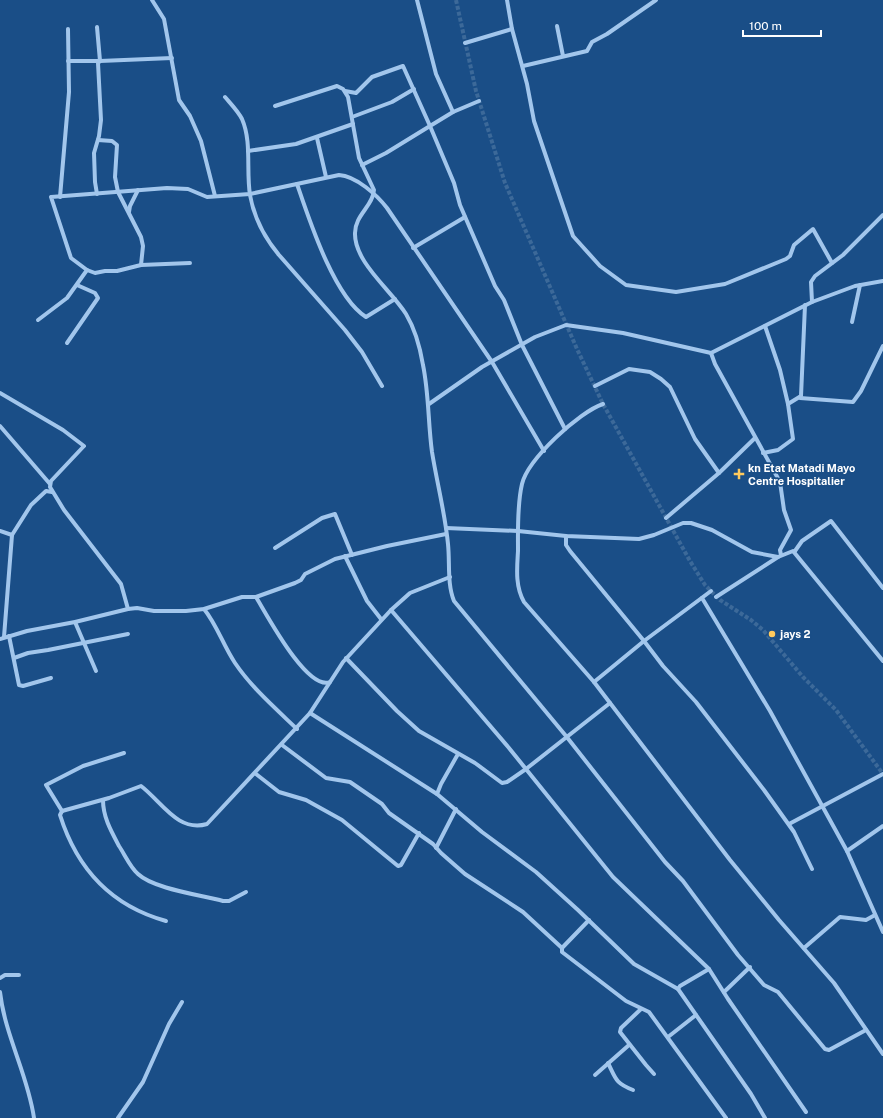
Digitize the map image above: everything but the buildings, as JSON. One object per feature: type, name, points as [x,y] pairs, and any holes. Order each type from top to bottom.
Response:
[{"type":"street","points":[[152,0],[164,19],[179,100],[190,116],[201,142],[215,196]]},
{"type":"street","points":[[417,0],[436,74],[453,112]]},
{"type":"street","points":[[507,0],[512,29],[523,66],[534,121],[573,236],[600,266],[614,278],[626,285],[676,292],[725,284],[786,259],[790,256],[794,245],[813,229],[832,263]]},
{"type":"street","points":[[523,66],[587,51],[592,42],[607,34],[656,0]]},
{"type":"street","points":[[557,26],[563,56]]},
{"type":"street","points":[[97,27],[100,60],[97,66],[101,109],[98,140],[94,153],[97,194]]},
{"type":"street","points":[[60,197],[60,184],[69,102],[68,29]]},
{"type":"street","points":[[465,43],[512,29]]},
{"type":"street","points":[[68,61],[172,58]]},
{"type":"street","points":[[275,106],[336,86],[345,91],[356,93],[372,77],[401,66],[405,68],[454,183],[465,216],[495,286],[508,309],[522,345],[565,429]]},
{"type":"street","points":[[352,117],[392,102],[414,89]]},
{"type":"street","points":[[345,91],[352,117],[359,158],[372,184],[374,195],[357,221],[355,231],[356,242],[364,260],[405,313],[414,332],[423,363],[429,404],[432,452],[446,528],[452,597],[458,608],[566,736],[657,852],[684,881],[738,955],[750,967],[764,985],[773,988],[781,995],[826,1049],[830,1049],[866,1030]]},
{"type":"street","points":[[225,97],[241,118],[245,129],[248,151],[250,194],[254,214],[267,240],[345,330],[362,352],[382,386]]},
{"type":"street","points":[[362,165],[386,153],[453,112],[479,100]]},
{"type":"street","points":[[248,151],[288,146],[317,138],[353,124]]},
{"type":"street","points":[[317,138],[326,177]]},
{"type":"street","points":[[98,140],[112,141],[117,145],[115,177],[118,192],[143,241],[141,265]]},
{"type":"street","points":[[190,263],[141,265],[117,271],[95,273],[87,270],[74,261],[66,247],[51,197],[181,188],[193,191],[202,196],[250,194],[339,174],[349,177],[382,202],[492,362],[544,451]]},
{"type":"street","points":[[297,184],[321,251],[337,282],[352,303],[366,317],[395,299]]},
{"type":"street","points":[[129,214],[130,206],[138,190]]},
{"type":"street","points":[[812,302],[811,282],[815,276],[860,240],[883,215]]},
{"type":"street","points":[[413,248],[465,216]]},
{"type":"street","points":[[38,320],[67,298],[87,270]]},
{"type":"street","points":[[429,404],[464,378],[547,331],[566,325],[623,333],[711,353],[812,302],[860,285],[883,281]]},
{"type":"street","points":[[67,343],[98,298],[95,294],[77,285]]},
{"type":"street","points":[[852,322],[860,285]]},
{"type":"street","points":[[800,398],[806,305]]},
{"type":"street","points":[[763,454],[778,450],[792,439],[788,404],[780,370],[765,326]]},
{"type":"street","points":[[788,404],[800,398],[853,402],[861,391],[883,346]]},
{"type":"street","points":[[711,353],[715,364],[763,454],[780,482],[784,510],[791,530],[780,550],[780,556]]},
{"type":"street","points":[[595,386],[629,369],[650,372],[662,379],[670,387],[695,439],[709,462],[719,474]]},
{"type":"street","points":[[0,393],[63,430],[84,446],[50,484]]},
{"type":"street","points":[[603,404],[579,417],[565,429],[531,465],[522,484],[518,531],[518,586],[521,597],[594,682],[730,860],[779,920],[834,983],[883,1054]]},
{"type":"street","points":[[0,426],[50,484],[52,492],[121,584],[128,609]]},
{"type":"street","points":[[666,518],[719,474],[755,438]]},
{"type":"street","points":[[51,678],[19,685],[14,658],[4,637],[12,535],[33,502],[46,491],[52,492]]},
{"type":"street","points":[[275,548],[322,518],[335,514],[352,555]]},
{"type":"street","points":[[716,597],[780,556],[792,550],[794,551],[802,541],[831,521],[883,588]]},
{"type":"street","points":[[446,528],[639,539],[683,523],[691,523],[712,530],[752,552],[780,556]]},
{"type":"street","points":[[0,531],[12,535]]},
{"type":"street","points":[[4,637],[128,609],[137,608],[154,611],[186,611],[204,609],[242,598],[256,597],[295,583],[301,580],[305,574],[345,556],[446,534]]},
{"type":"street","points":[[566,536],[566,545],[570,551],[644,640],[663,666],[705,712],[788,824],[812,869]]},
{"type":"street","points":[[794,551],[883,661]]},
{"type":"street","points":[[345,556],[367,601],[381,619]]},
{"type":"street","points":[[62,811],[103,800],[142,787],[178,820],[197,826],[207,824],[256,774],[310,713],[346,658],[381,619],[410,593],[450,577]]},
{"type":"street","points":[[594,682],[644,640],[711,591]]},
{"type":"street","points":[[256,597],[300,664],[318,681],[326,684],[331,682]]},
{"type":"street","points":[[702,598],[770,711],[846,851],[883,932]]},
{"type":"street","points":[[204,609],[210,617],[234,662],[244,675],[296,729]]},
{"type":"street","points":[[390,610],[526,769],[613,877],[709,969],[806,1112]]},
{"type":"street","points":[[75,622],[96,671]]},
{"type":"street","points":[[14,658],[28,653],[128,634]]},
{"type":"street","points":[[346,658],[409,722],[430,738],[475,763],[502,783],[507,782],[526,769],[566,736],[610,703]]},
{"type":"street","points":[[310,713],[437,794],[482,832],[536,872],[589,920],[634,964],[678,989],[751,1094],[765,1118]]},
{"type":"street","points":[[282,745],[326,778],[334,781],[345,780],[355,785],[382,804],[389,813],[419,833],[465,874],[523,912],[562,948],[562,952],[579,966],[626,1001],[641,1010],[649,1012],[725,1116],[719,1118]]},
{"type":"street","points":[[124,753],[83,766],[46,785],[62,811],[60,815],[71,846],[96,879],[124,904],[153,918],[166,921]]},
{"type":"street","points":[[437,794],[440,784],[458,754]]},
{"type":"street","points":[[256,774],[279,792],[306,800],[342,820],[398,866],[401,865],[419,833]]},
{"type":"street","points":[[788,824],[883,774]]},
{"type":"street","points":[[103,800],[106,818],[112,834],[133,868],[142,878],[179,890],[223,901],[228,901],[246,892]]},
{"type":"street","points":[[436,848],[456,809]]},
{"type":"street","points":[[846,851],[883,826]]},
{"type":"street","points":[[804,948],[840,917],[866,920],[875,915]]},
{"type":"street","points":[[562,948],[589,920]]},
{"type":"street","points":[[724,992],[750,967]]},
{"type":"street","points":[[678,989],[709,969]]},
{"type":"street","points":[[0,978],[5,975],[19,975]]},
{"type":"street","points":[[0,992],[5,1020],[28,1088],[34,1118]]},
{"type":"street","points":[[118,1118],[143,1082],[169,1024],[182,1002]]},
{"type":"street","points":[[641,1010],[620,1030],[629,1045],[654,1074]]},
{"type":"street","points":[[668,1037],[696,1016]]},
{"type":"street","points":[[594,1075],[629,1045]]},
{"type":"street","points":[[608,1063],[610,1071],[619,1083],[633,1090]]},
{"type":"tunnel","points":[[456,0],[476,91],[505,183],[577,349],[603,404],[690,561],[705,585],[720,600],[751,620],[763,630],[803,677],[836,710],[883,774]]},
{"type":"place","name":"kn Etat Matadi Mayo Centre Hospitalier","points":[[739,474]]},
{"type":"place","name":"jays 2","points":[[772,634]]}]
